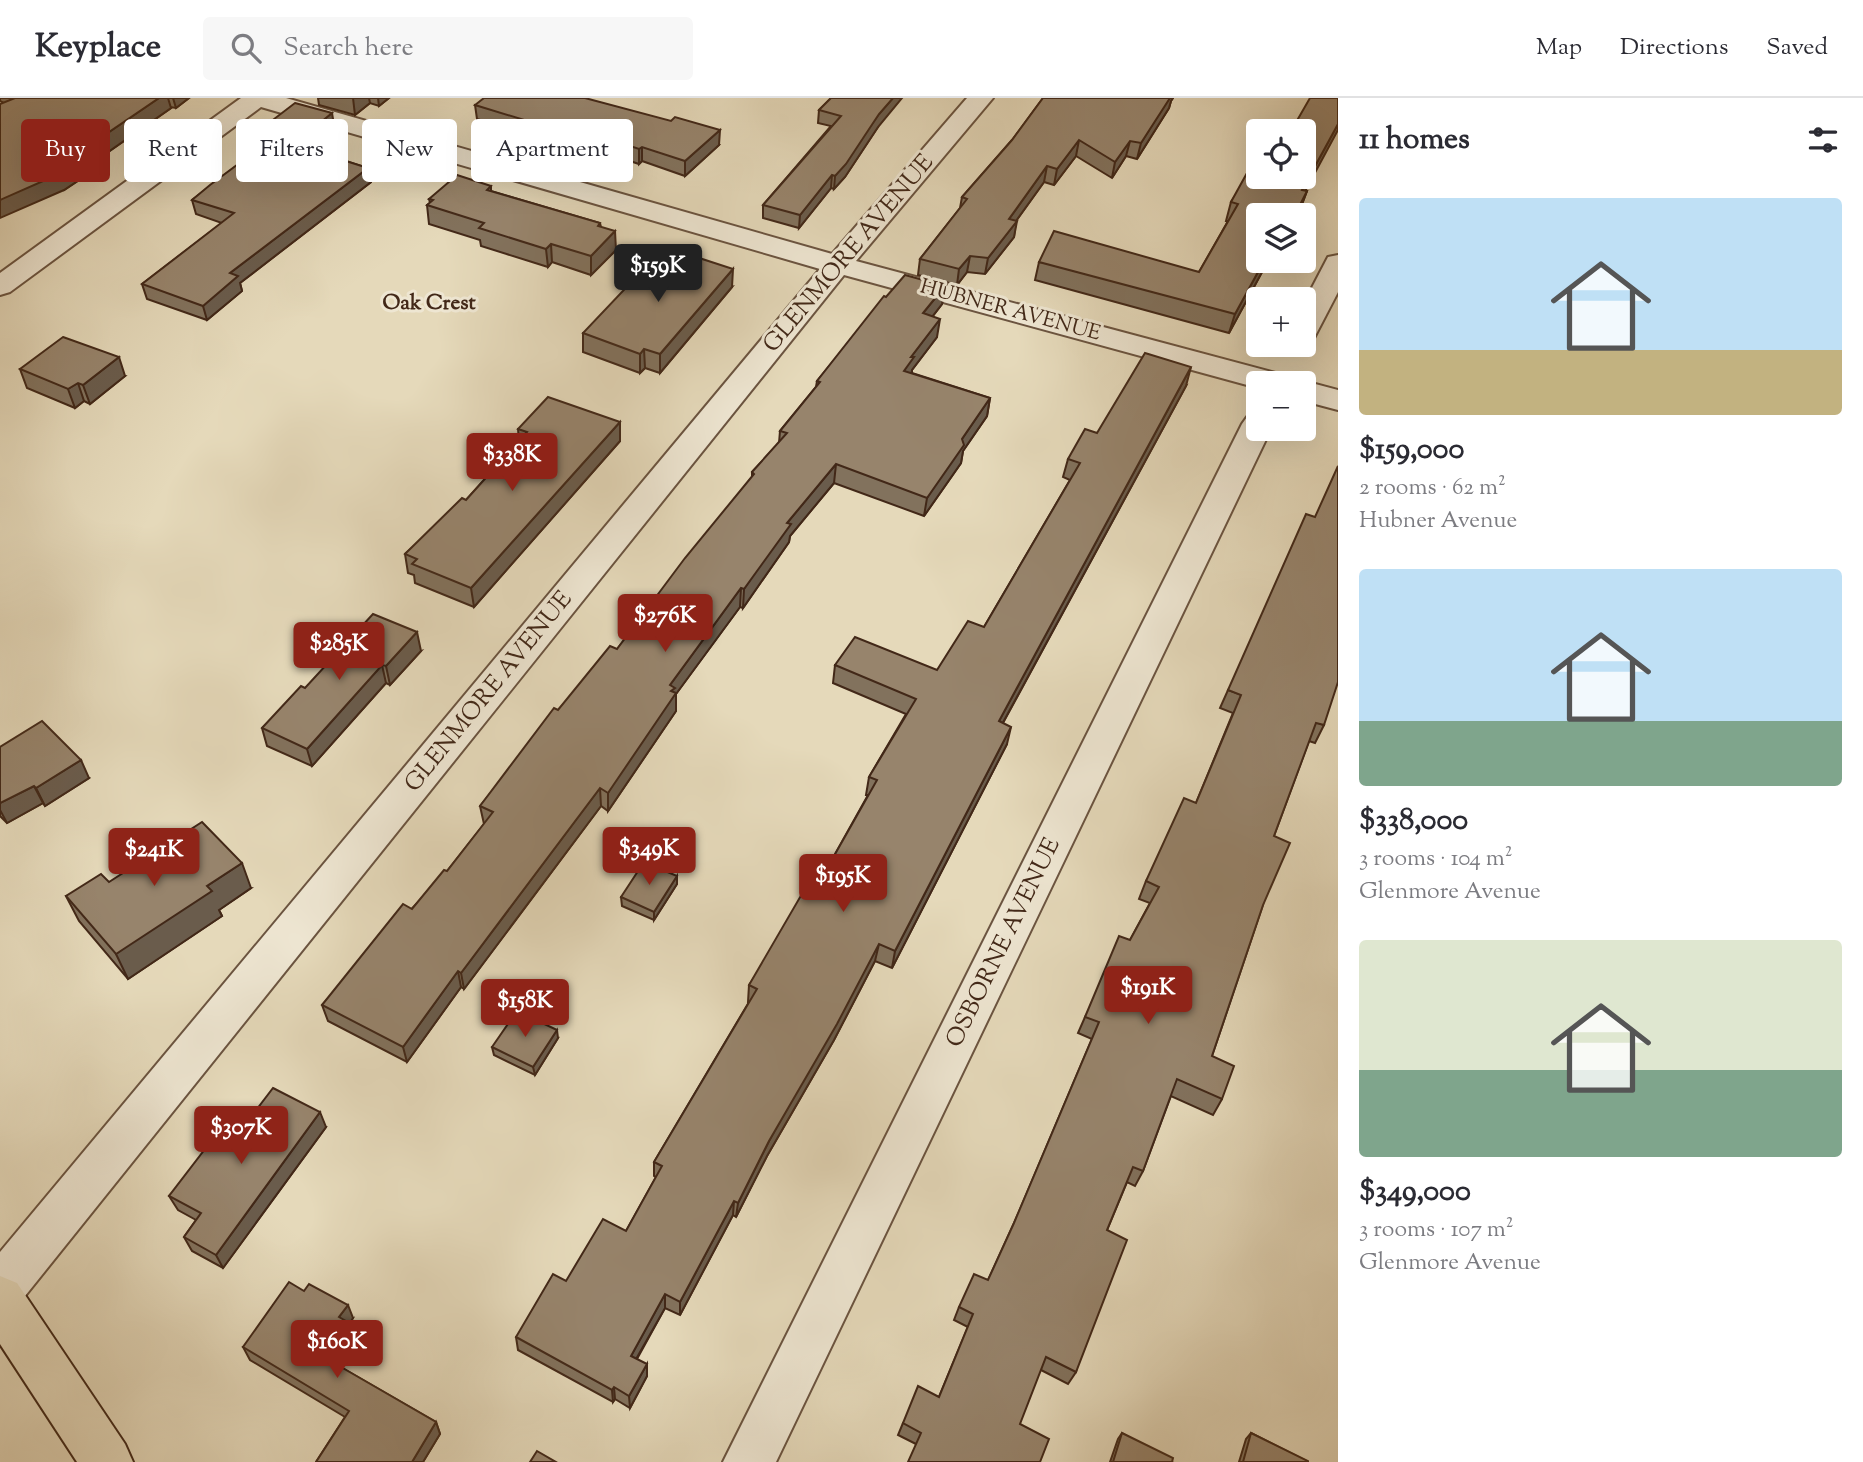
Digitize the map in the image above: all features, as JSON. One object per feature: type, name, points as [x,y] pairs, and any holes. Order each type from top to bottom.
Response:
[{"type":"main road","points":[[0,1300],[107,1462]]},
{"type":"street","name":"HUBNER AVENUE","points":[[258,98],[838,265],[1246,375]]},
{"type":"street","points":[[0,286],[258,98]]},
{"type":"street","name":"GLENMORE AVENUE","points":[[0,1289],[838,265],[981,98]]},
{"type":"street","points":[[1316,307],[1338,262]]},
{"type":"street","points":[[1316,394],[1338,400]]},
{"type":"street","name":"OSBORNE AVENUE","points":[[749,1462],[1250,441]]},
{"type":"building","points":[[15,98],[159,98],[128,119],[124,119],[124,122],[110,131],[110,119],[21,119],[21,182],[41,182],[0,200],[0,104]]},
{"type":"building","points":[[484,98],[585,98],[671,121],[675,117],[720,130],[685,161],[642,147],[633,147],[633,119],[521,119],[475,105]]},
{"type":"building","points":[[831,98],[893,98],[879,114],[846,164],[835,176],[832,175],[800,215],[763,205],[841,116],[819,110]]},
{"type":"building","points":[[1043,98],[1170,98],[1141,143],[1130,141],[1115,162],[1079,140],[1057,169],[1047,166],[1009,219],[1017,221],[988,258],[970,256],[959,269],[920,259],[967,199],[962,197],[1012,140]]},
{"type":"building","points":[[1310,98],[1338,98],[1338,124],[1316,164],[1316,119],[1298,119]]},
{"type":"building","points":[[295,103],[332,113],[325,119],[274,119]]},
{"type":"building","points":[[348,162],[362,166],[362,173],[230,273],[238,276],[203,306],[142,284],[234,213],[192,200],[214,182],[222,182],[222,176],[236,166],[236,182],[348,182]]},
{"type":"building","points":[[457,175],[471,180],[471,182],[491,186],[487,190],[600,223],[598,226],[615,231],[591,256],[551,244],[546,249],[479,228],[484,223],[427,205],[433,200],[429,199],[449,182],[457,182]]},
{"type":"building","points":[[1246,175],[1246,189],[1307,191],[1301,203],[1246,203],[1246,273],[1257,273],[1250,287],[1246,287],[1246,294],[1235,314],[1039,262],[1054,231],[1199,272],[1238,204],[1231,202]]},
{"type":"building","points":[[657,255],[689,264],[696,257],[733,269],[660,354],[644,349],[640,354],[583,333]]},
{"type":"building","points":[[905,275],[945,286],[923,313],[940,319],[911,357],[914,357],[904,371],[990,398],[962,439],[964,445],[927,498],[836,464],[787,523],[791,524],[670,685],[675,688],[671,691],[676,693],[608,793],[600,788],[461,973],[458,971],[403,1047],[322,1005],[403,904],[412,909],[444,870],[447,871],[493,812],[480,806],[554,708],[558,710],[610,646],[617,649],[685,558],[754,474],[752,472],[787,433],[780,431],[820,382],[817,381],[884,296],[886,297]]},
{"type":"building","points":[[63,337],[119,357],[83,385],[78,383],[68,389],[20,369]]},
{"type":"building","points":[[1145,353],[1191,367],[999,721],[1011,727],[895,951],[879,944],[837,1024],[769,1141],[738,1203],[734,1201],[680,1302],[665,1294],[631,1356],[647,1364],[629,1396],[614,1387],[612,1390],[516,1337],[553,1274],[566,1281],[603,1219],[626,1231],[662,1166],[654,1162],[757,989],[749,985],[817,868],[825,872],[877,780],[869,777],[916,699],[835,665],[855,637],[937,670],[968,621],[984,627],[1080,463],[1068,459],[1085,429],[1097,433]]},
{"type":"building","points":[[548,397],[620,422],[471,588],[412,564],[417,559],[405,554],[462,498],[466,500],[527,432],[518,429]]},
{"type":"building","points":[[1338,466],[1338,682],[1324,725],[1316,723],[1274,836],[1290,843],[1263,905],[1212,1056],[1234,1066],[1222,1099],[1177,1079],[1143,1171],[1133,1167],[1107,1230],[1127,1240],[1076,1372],[1046,1357],[1020,1424],[1049,1439],[1040,1462],[908,1462],[921,1433],[903,1423],[918,1386],[939,1397],[973,1314],[959,1307],[974,1274],[988,1280],[1014,1223],[1099,1022],[1085,1017],[1119,936],[1130,940],[1159,887],[1146,881],[1184,798],[1196,803],[1241,695],[1228,690],[1306,514],[1315,517]]},
{"type":"building","points":[[373,614],[417,632],[386,666],[382,665],[307,749],[262,728],[301,686],[305,688]]},
{"type":"building","points":[[42,721],[81,760],[36,788],[34,786],[0,803],[0,747]]},
{"type":"building","points":[[202,822],[242,863],[207,886],[212,891],[116,954],[66,896],[101,874],[109,882]]},
{"type":"building","points":[[644,862],[677,876],[654,912],[621,897]]},
{"type":"building","points":[[517,1011],[557,1030],[533,1067],[492,1047]]},
{"type":"building","points":[[273,1088],[320,1112],[216,1255],[184,1237],[201,1213],[169,1196],[235,1110],[250,1118]]},
{"type":"building","points":[[289,1282],[304,1291],[309,1284],[348,1305],[339,1317],[346,1321],[322,1356],[436,1422],[412,1462],[316,1462],[349,1411],[243,1347]]},
{"type":"building","points":[[1122,1433],[1173,1458],[1172,1462],[1113,1462]]},
{"type":"building","points":[[1251,1433],[1308,1461],[1308,1462],[1243,1462]]},
{"type":"building","points":[[537,1451],[556,1462],[530,1462]]},
{"type":"district","name":"Oak Crest","points":[[429,304]]}]
